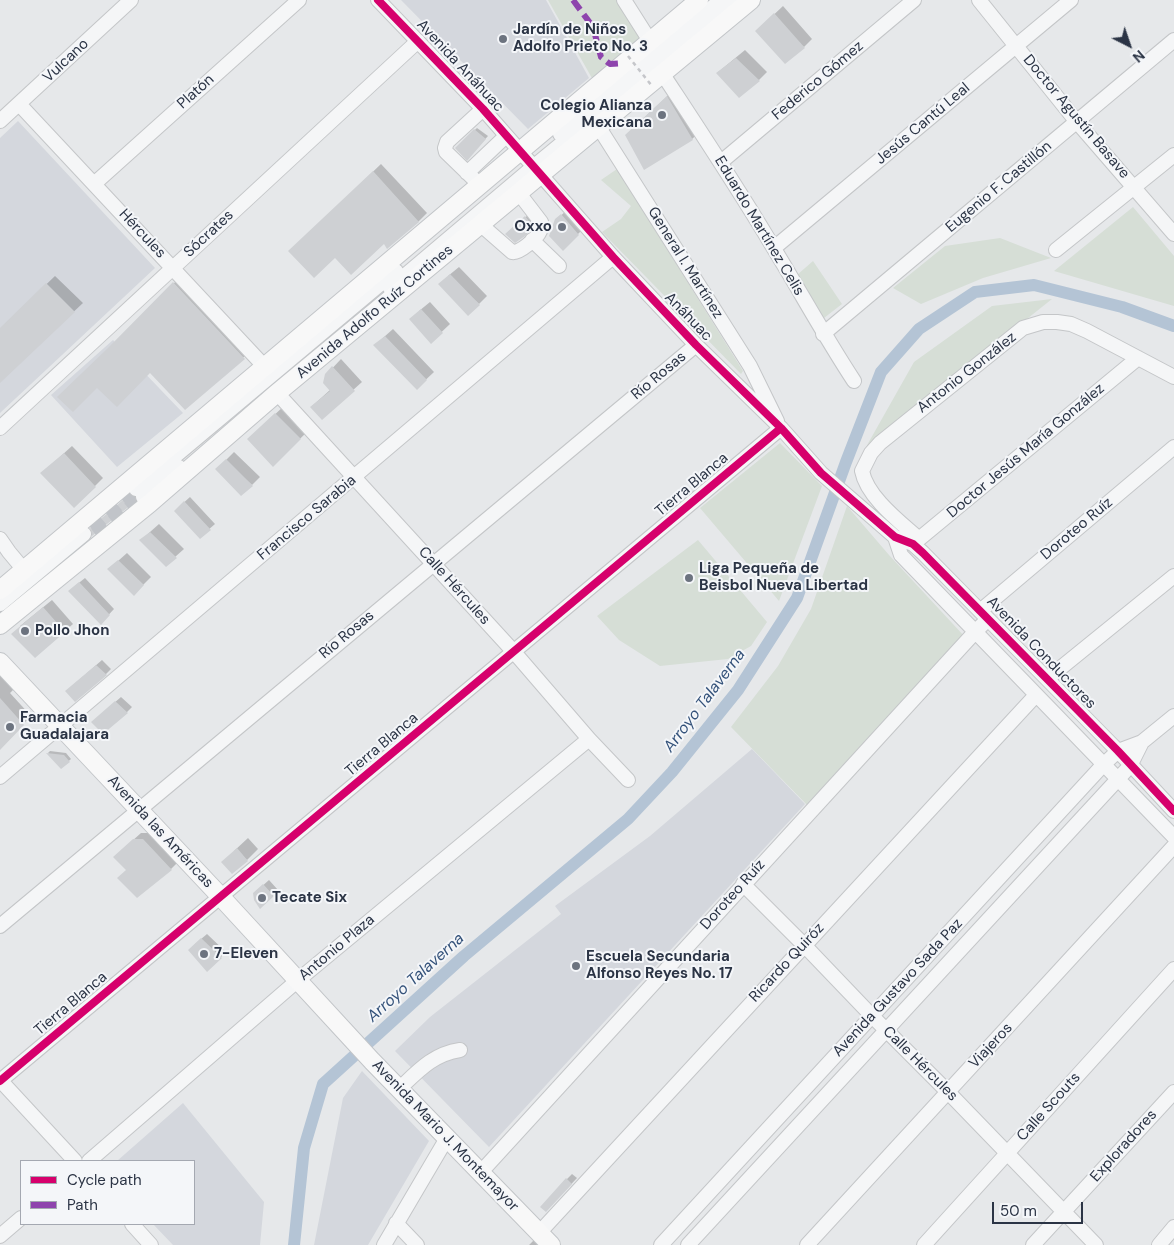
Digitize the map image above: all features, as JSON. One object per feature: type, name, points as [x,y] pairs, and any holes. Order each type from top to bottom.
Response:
[{"type":"main road","name":"Avenida Adolfo Ruíz Cortines","points":[[0,625],[150,503],[277,393],[518,192],[530,163],[650,41],[699,0]]},
{"type":"main road","name":"Avenida Adolfo Ruíz Cortines","points":[[0,590],[480,185],[530,163],[598,126],[657,80],[751,0]]},
{"type":"main road","name":"Avenida las Américas","points":[[0,662],[222,897],[343,1030]]},
{"type":"main road","name":"Avenida Mario J. Montemayor","points":[[343,1030],[545,1239]]},
{"type":"street","name":"Platón","points":[[94,184],[299,0]]},
{"type":"street","name":"Avenida Anáhuac","points":[[378,0],[483,109],[530,163]]},
{"type":"street","points":[[624,0],[650,41]]},
{"type":"street","points":[[140,493],[721,0]]},
{"type":"street","points":[[530,163],[736,0]]},
{"type":"street","name":"Federico Gómez","points":[[721,162],[914,0]]},
{"type":"street","name":"Doctor Agustín Basave","points":[[979,0],[1078,122],[1174,234]]},
{"type":"street","name":"Jesús Cantú Leal","points":[[774,248],[1071,0]]},
{"type":"street","name":"Vulcano","points":[[0,121],[129,1]]},
{"type":"street","name":"Eugenio F. Castillón","points":[[823,334],[1174,40]]},
{"type":"street","name":"Sócrates","points":[[0,428],[418,41]]},
{"type":"street","name":"Eduardo Martínez Celis","points":[[657,80],[721,162],[774,248],[823,334],[854,381]]},
{"type":"street","name":"Hércules","points":[[19,104],[264,366]]},
{"type":"street","points":[[480,185],[446,152],[446,145],[483,109]]},
{"type":"street","name":"General I. Martínez","points":[[598,126],[750,366],[781,428]]},
{"type":"street","points":[[467,172],[506,136]]},
{"type":"street","points":[[1056,250],[1174,155]]},
{"type":"street","name":"Anáhuac","points":[[530,163],[612,257],[696,345],[781,428],[821,473],[881,525]]},
{"type":"street","points":[[480,224],[512,252],[520,251],[540,230],[541,222],[518,192]]},
{"type":"street","points":[[532,240],[559,266]]},
{"type":"street","name":"Francisco Sarabia","points":[[0,777],[612,257]]},
{"type":"street","name":"Antonio González","points":[[916,542],[873,494],[864,480],[862,471],[870,453],[897,428],[1023,328],[1043,322],[1071,324],[1174,377]]},
{"type":"street","name":"Río Rosas","points":[[0,926],[696,345]]},
{"type":"street","name":"Doctor Jesús María González","points":[[901,555],[1138,358]]},
{"type":"street","name":"Calle Hércules","points":[[277,393],[514,652],[589,739],[628,780]]},
{"type":"street","name":"Tierra Blanca","points":[[0,1080],[222,897],[781,428]]},
{"type":"street","name":"Doroteo Ruíz","points":[[481,1172],[975,632],[984,615],[1174,447]]},
{"type":"street","name":"Avenida Conductores","points":[[881,525],[894,537],[901,555],[1174,837]]},
{"type":"street","points":[[0,604],[87,537],[0,615]]},
{"type":"street","name":"Avenida Conductores","points":[[894,537],[916,542],[1174,811]]},
{"type":"street","points":[[0,539],[24,570]]},
{"type":"street","points":[[1047,679],[1174,576]]},
{"type":"street","name":"Ricardo Quiróz","points":[[545,1239],[804,945],[1036,695]]},
{"type":"street","name":"Avenida Gustavo Sada Paz","points":[[662,1245],[1104,765],[1118,752],[1142,742],[1174,716]]},
{"type":"street","name":"Antonio Plaza","points":[[90,1160],[297,981],[589,739]]},
{"type":"street","name":"Avenida Gustavo Sada Paz","points":[[688,1245],[1130,766],[1142,742]]},
{"type":"street","name":"Viajeros","points":[[807,1245],[1174,846]]},
{"type":"street","name":"Calle Hércules","points":[[743,884],[1096,1245]]},
{"type":"street","name":"Calle Scouts","points":[[924,1245],[1174,968]]},
{"type":"street","points":[[399,1089],[428,1063],[446,1052],[460,1050]]},
{"type":"street","points":[[0,1080],[74,1160]]},
{"type":"street","name":"Exploradores","points":[[1033,1245],[1174,1092]]},
{"type":"street","points":[[384,1245],[447,1138]]},
{"type":"street","points":[[0,1236],[20,1219]]},
{"type":"street","points":[[396,1223],[417,1245]]},
{"type":"street","points":[[133,1225],[151,1245]]},
{"type":"street","points":[[1159,1245],[1174,1227]]},
{"type":"path","points":[[628,56],[657,80]]},
{"type":"shaded area","name":"Jardín de Niños Adolfo Prieto No. 3","points":[[401,0],[546,0],[589,78],[528,129]]},
{"type":"shaded area","points":[[548,0],[616,0],[643,43],[611,63],[593,80]]},
{"type":"shaded area","points":[[18,121],[155,268],[0,413],[0,138]]},
{"type":"shaded area","points":[[617,169],[743,371],[741,374],[602,232],[621,219],[631,206],[601,180]]},
{"type":"shaded area","points":[[1133,207],[1174,256],[1174,306],[1054,271]]},
{"type":"shaded area","points":[[1000,238],[1051,258],[983,278],[921,304],[893,288],[945,246]]},
{"type":"shaded area","points":[[813,261],[842,304],[824,318],[797,275]]},
{"type":"shaded area","points":[[1052,299],[866,447],[914,362],[992,306]]},
{"type":"shaded area","points":[[113,340],[183,413],[117,467],[51,395]]},
{"type":"shaded area","points":[[780,443],[822,486],[779,601],[700,508]]},
{"type":"shaded area","points":[[847,506],[889,555],[965,637],[808,806],[731,727],[778,666],[811,609]]},
{"type":"shaded area","name":"Liga Pequeña de Beisbol Nueva Libertad","points":[[698,540],[767,622],[751,646],[728,659],[660,666],[619,640],[597,616]]},
{"type":"shaded area","name":"Escuela Secundaria Alfonso Reyes No. 17","points":[[752,749],[805,804],[489,1147],[395,1051],[430,1017],[561,914],[555,906],[650,836]]},
{"type":"shaded area","points":[[362,1071],[429,1141],[368,1245],[314,1245],[343,1098]]},
{"type":"shaded area","points":[[183,1103],[264,1202],[260,1245],[173,1245],[154,1225],[195,1225],[195,1160],[118,1160]]},
{"type":"building","points":[[774,13],[805,48],[785,64],[755,31]]},
{"type":"building","points":[[736,58],[760,81],[739,98],[716,73]]},
{"type":"building","name":"Colegio Alianza Mexicana","points":[[667,96],[693,140],[644,170],[625,135]]},
{"type":"building","points":[[474,129],[486,139],[467,161],[455,148]]},
{"type":"building","points":[[373,171],[419,222],[387,249],[384,244],[351,275],[335,258],[314,278],[288,251]]},
{"type":"building","name":"Oxxo","points":[[561,214],[579,235],[563,251],[549,236],[555,219]]},
{"type":"building","points":[[525,216],[532,225],[532,228],[515,243],[505,234]]},
{"type":"building","points":[[450,274],[480,305],[468,316],[438,284]]},
{"type":"building","points":[[173,282],[245,359],[185,410],[150,373],[117,407],[97,388],[73,412],[57,397]]},
{"type":"building","points":[[46,283],[75,312],[0,383],[0,328]]},
{"type":"building","points":[[421,309],[443,333],[431,344],[409,319]]},
{"type":"building","points":[[385,336],[427,380],[417,390],[373,345]]},
{"type":"building","points":[[332,366],[355,391],[322,420],[310,407],[330,391],[323,383],[325,374]]},
{"type":"building","points":[[275,413],[301,439],[273,467],[247,439]]},
{"type":"building","points":[[64,453],[96,487],[74,508],[40,473]]},
{"type":"building","points":[[226,459],[253,486],[241,496],[215,469]]},
{"type":"building","points":[[129,495],[134,497],[136,501],[92,536],[90,528]]},
{"type":"building","points":[[184,501],[211,530],[200,539],[174,511]]},
{"type":"building","points":[[150,532],[177,558],[166,567],[139,540]]},
{"type":"building","points":[[118,560],[144,585],[134,596],[107,569]]},
{"type":"building","points":[[79,582],[110,615],[101,625],[68,591]]},
{"type":"building","points":[[43,607],[65,632],[35,658],[11,634]]},
{"type":"building","points":[[96,665],[107,675],[75,702],[65,691]]},
{"type":"building","points":[[0,698],[24,725],[0,750]]},
{"type":"building","points":[[115,701],[128,713],[103,734],[91,722]]},
{"type":"building","points":[[46,753],[64,755],[70,762],[61,769]]},
{"type":"building","points":[[133,839],[143,839],[172,870],[137,898],[117,878],[126,870],[113,857]]},
{"type":"building","points":[[237,848],[248,861],[232,874],[221,862]]},
{"type":"building","name":"Tecate Six","points":[[263,884],[274,896],[260,909],[254,900],[253,893]]},
{"type":"building","name":"7-Eleven","points":[[201,938],[222,958],[207,972],[188,950]]},
{"type":"building","points":[[566,1178],[572,1184],[546,1212],[540,1207]]},
{"type":"waterway","name":"Arroyo Talaverna","points":[[294,1245],[304,1148],[323,1084],[464,956],[628,819],[672,772],[738,690],[797,598],[881,372],[919,329],[975,292],[1034,285],[1122,307],[1174,326]]},
{"type":"tunnel","points":[[91,528],[136,489]]},
{"type":"tunnel","points":[[96,535],[143,497]]},
{"type":"marked path","points":[[573,0],[593,27],[601,57],[610,64],[623,63]]},
{"type":"cycle path","points":[[378,0],[483,109],[613,257],[696,345],[781,428],[821,473],[895,537],[913,544],[923,553],[1118,751],[1174,811]]},
{"type":"cycle path","points":[[0,1081],[781,428]]},
{"type":"place","name":"Jardín de Niños Adolfo Prieto No. 3","points":[[503,39]]},
{"type":"place","name":"Colegio Alianza Mexicana","points":[[662,115]]},
{"type":"place","name":"Oxxo","points":[[562,227]]},
{"type":"place","name":"Liga Pequeña de Beisbol Nueva Libertad","points":[[689,578]]},
{"type":"place","name":"Pollo Jhon","points":[[25,631]]},
{"type":"place","name":"Farmacia Guadalajara","points":[[10,727]]},
{"type":"place","name":"Tecate Six","points":[[262,898]]},
{"type":"place","name":"7-Eleven","points":[[204,954]]},
{"type":"place","name":"Escuela Secundaria Alfonso Reyes No. 17","points":[[576,966]]}]
